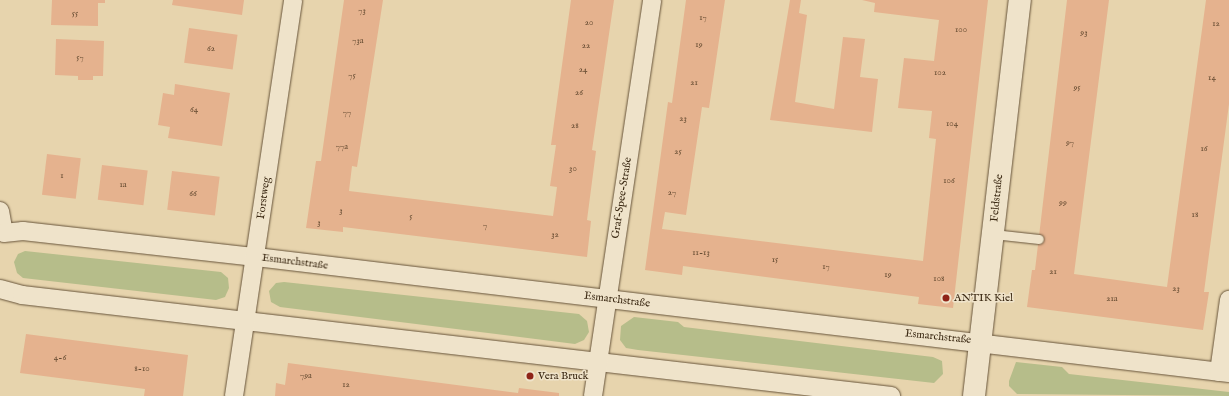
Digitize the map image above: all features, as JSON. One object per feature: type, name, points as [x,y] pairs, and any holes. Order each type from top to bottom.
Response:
[{"type":"street","name":"Forstweg","points":[[234,396],[256,257],[293,0]]},
{"type":"street","name":"Graf-Spee-Straße","points":[[593,396],[652,0]]},
{"type":"street","name":"Feldstraße","points":[[974,396],[1020,0]]},
{"type":"street","points":[[0,211],[2,235]]},
{"type":"street","name":"Esmarchstraße","points":[[2,235],[23,231],[256,257],[981,342],[1224,373]]},
{"type":"street","points":[[0,289],[22,295],[245,319],[598,363],[891,396]]},
{"type":"street","points":[[1224,373],[1229,300]]},
{"type":"lane","points":[[993,234],[1039,239]]},
{"type":"green space","points":[[25,251],[221,272],[228,278],[229,288],[225,297],[216,300],[23,278],[17,273],[14,262],[18,254]]},
{"type":"green space","points":[[284,282],[579,314],[587,321],[589,332],[584,340],[575,344],[280,307],[271,302],[269,291],[276,283]]},
{"type":"green space","points":[[634,317],[678,322],[684,327],[933,357],[942,361],[943,374],[934,383],[626,348],[620,340],[621,326]]},
{"type":"green space","points":[[1016,362],[1062,367],[1069,374],[1229,392],[1229,396],[1017,394],[1009,386],[1009,381]]},
{"type":"building","points":[[52,0],[105,0],[105,3],[98,3],[98,26],[51,25]]},
{"type":"building","points":[[173,0],[244,0],[242,15],[172,5]]},
{"type":"building","points":[[344,0],[383,0],[357,167],[352,166],[349,191],[553,216],[557,187],[550,186],[556,145],[551,145],[571,0],[614,0],[592,150],[596,151],[587,220],[591,221],[587,257],[343,227],[343,232],[306,228],[316,161],[321,161]]},
{"type":"building","points":[[686,0],[725,0],[709,108],[702,107],[686,215],[665,212],[662,229],[923,261],[936,139],[929,138],[932,111],[898,108],[904,58],[934,61],[939,20],[874,12],[875,3],[862,0],[988,0],[953,308],[918,304],[919,297],[683,266],[682,275],[645,270],[668,102],[672,103]]},
{"type":"building","points":[[790,0],[801,0],[799,13],[807,15],[795,102],[834,109],[843,37],[865,39],[860,77],[878,79],[872,132],[770,120]]},
{"type":"building","points":[[1067,0],[1109,0],[1074,274],[1167,287],[1206,0],[1229,0],[1229,104],[1204,292],[1209,292],[1203,330],[1027,307],[1032,270],[1035,270]]},
{"type":"building","points":[[189,28],[238,35],[233,69],[184,63]]},
{"type":"building","points":[[56,39],[104,41],[103,76],[93,76],[93,80],[78,80],[78,76],[55,75]]},
{"type":"building","points":[[175,84],[230,93],[222,146],[168,138],[170,127],[158,125],[163,93],[174,95]]},
{"type":"building","points":[[47,154],[81,158],[76,199],[42,195]]},
{"type":"building","points":[[102,165],[148,171],[143,205],[98,200]]},
{"type":"building","points":[[172,171],[220,177],[215,216],[167,210]]},
{"type":"building","points":[[26,334],[188,355],[183,396],[144,396],[145,389],[20,373]]},
{"type":"building","points":[[288,363],[518,393],[519,388],[559,393],[559,396],[275,396],[276,383],[285,385]]},
{"type":"place","name":"ANTIK Kiel","points":[[946,298]]},
{"type":"place","name":"Vera Bruck","points":[[530,376]]}]
